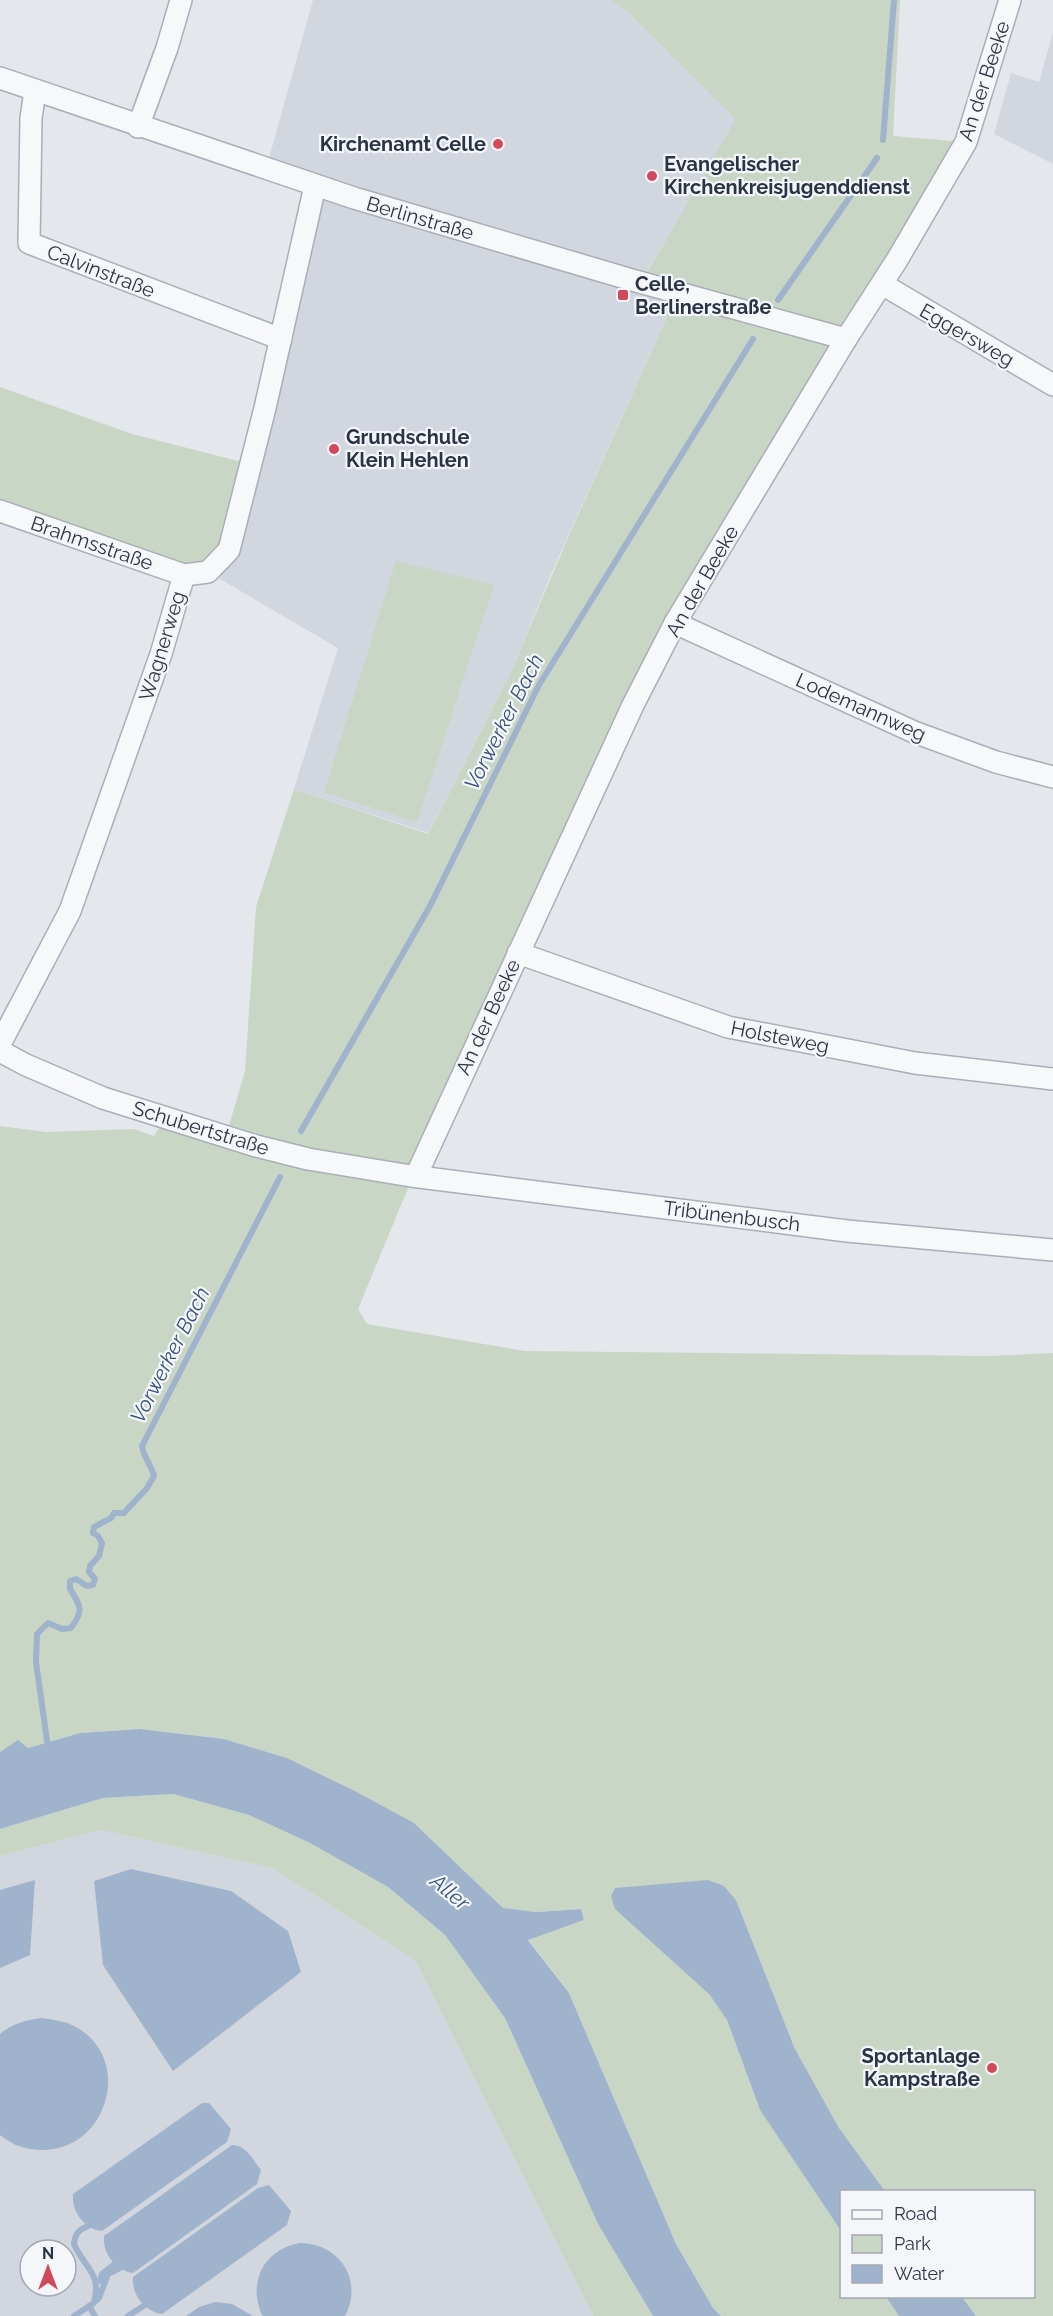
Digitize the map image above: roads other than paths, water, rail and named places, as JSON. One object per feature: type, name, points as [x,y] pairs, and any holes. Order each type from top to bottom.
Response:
[{"type":"street","points":[[138,127],[167,48],[181,0]]},
{"type":"street","name":"An der Beeke","points":[[413,1176],[633,705],[675,622],[966,142],[1010,0]]},
{"type":"street","name":"Berlinstraße","points":[[0,78],[315,186],[632,280],[846,339]]},
{"type":"street","name":"Calvinstraße","points":[[35,91],[31,118],[29,243],[281,339]]},
{"type":"street","name":"Wagnerweg","points":[[0,1044],[70,911],[161,654],[184,575],[208,572],[229,549],[281,339],[315,186]]},
{"type":"street","name":"Eggersweg","points":[[882,284],[1053,385]]},
{"type":"street","name":"Brahmsstraße","points":[[0,511],[184,575]]},
{"type":"street","name":"Lodemannweg","points":[[675,622],[914,732],[996,762],[1053,777]]},
{"type":"street","name":"Holsteweg","points":[[518,953],[728,1028],[915,1063],[1053,1079]]},
{"type":"street","name":"Schubertstraße","points":[[0,1051],[26,1065],[102,1098],[165,1119],[308,1159],[413,1176]]},
{"type":"street","name":"Tribünenbusch","points":[[413,1176],[847,1231],[1053,1250]]},
{"type":"water","name":"Aller","points":[[140,1729],[224,1739],[287,1758],[414,1823],[503,1908],[536,1912],[581,1909],[584,1920],[528,1940],[569,1993],[676,2244],[713,2308],[721,2316],[653,2316],[598,2224],[505,2018],[445,1935],[388,1887],[310,1843],[249,1815],[173,1794],[103,1798],[0,1829],[0,1752],[18,1740],[28,1748],[80,1733]]},
{"type":"water","points":[[131,1869],[231,1891],[288,1931],[301,1972],[173,2071],[103,1965],[94,1881]]},
{"type":"water","points":[[35,1880],[30,1955],[0,1968],[0,1890]]},
{"type":"water","points":[[708,1880],[724,1886],[736,1900],[795,2049],[839,2128],[884,2190],[840,2190],[840,2230],[760,2110],[727,2020],[709,1994],[615,1909],[611,1896],[615,1888]]},
{"type":"water","points":[[42,2018],[74,2026],[95,2043],[105,2062],[108,2082],[105,2102],[96,2121],[82,2136],[64,2146],[42,2150],[20,2146],[0,2135],[0,2034],[25,2021]]},
{"type":"water","points":[[202,2103],[209,2103],[231,2129],[227,2142],[102,2231],[90,2227],[80,2218],[74,2207],[73,2194]]},
{"type":"water","points":[[232,2145],[245,2150],[261,2170],[257,2184],[133,2273],[121,2269],[111,2260],[105,2249],[104,2236]]},
{"type":"water","points":[[269,2185],[291,2211],[287,2225],[162,2314],[150,2310],[140,2301],[134,2290],[133,2277],[258,2188]]},
{"type":"water","points":[[300,2243],[326,2249],[344,2266],[351,2289],[350,2303],[345,2316],[263,2316],[261,2313],[257,2289],[262,2268],[277,2252]]},
{"type":"water","points":[[887,2298],[963,2298],[976,2316],[899,2316]]},
{"type":"water","points":[[215,2302],[232,2304],[253,2316],[186,2316],[199,2307]]},
{"type":"waterway","name":"Vorwerker Bach","points":[[883,140],[894,0]]},
{"type":"waterway","name":"Vorwerker Bach","points":[[778,300],[877,158]]},
{"type":"waterway","name":"Vorwerker Bach","points":[[301,1131],[430,906],[539,685],[753,339]]},
{"type":"waterway","name":"Vorwerker Bach","points":[[48,1748],[36,1662],[37,1634],[48,1623],[62,1629],[71,1628],[78,1617],[80,1608],[70,1589],[70,1581],[76,1579],[87,1586],[93,1585],[95,1579],[89,1572],[90,1566],[99,1556],[102,1543],[93,1533],[94,1527],[111,1518],[114,1513],[124,1513],[147,1488],[154,1476],[142,1446],[280,1177]]},
{"type":"waterway","points":[[74,2316],[94,2303],[96,2293],[94,2278],[74,2244],[78,2232],[88,2226]]},
{"type":"waterway","points":[[100,2281],[102,2274],[115,2264]]},
{"type":"waterway","points":[[95,2301],[99,2298],[108,2274],[120,2268]]},
{"type":"waterway","points":[[128,2316],[145,2305]]},
{"type":"waterway","points":[[89,2306],[95,2316]]},
{"type":"place","name":"Kirchenamt Celle","points":[[498,144]]},
{"type":"place","name":"Evangelischer Kirchenkreisjugenddienst","points":[[652,176]]},
{"type":"place","name":"Celle, Berlinerstraße","points":[[623,295]]},
{"type":"place","name":"Grundschule Klein Hehlen","points":[[334,449]]},
{"type":"place","name":"Sportanlage Kampstraße","points":[[992,2068]]}]
